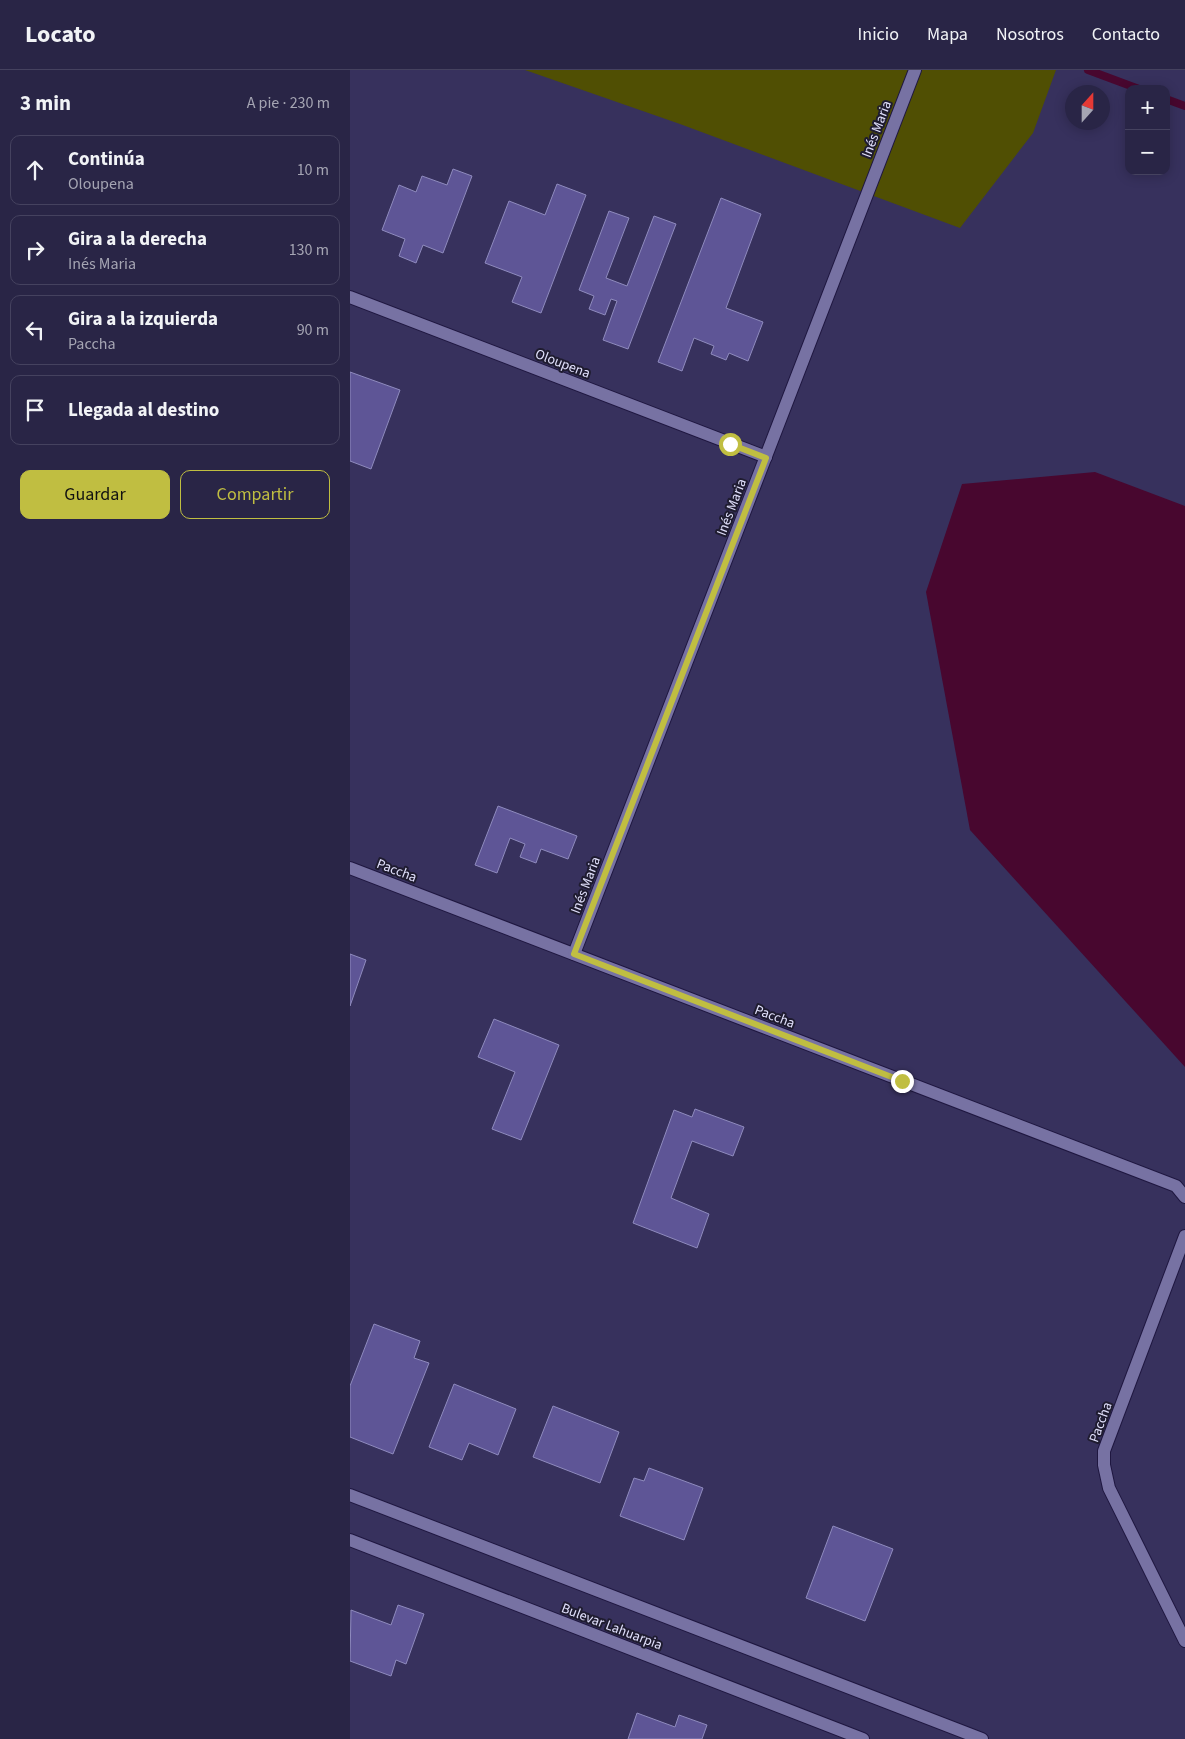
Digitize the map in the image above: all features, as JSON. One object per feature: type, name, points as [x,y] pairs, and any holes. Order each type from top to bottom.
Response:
[{"type":"street","name":"Inés Maria","points":[[574,954],[915,70]]},
{"type":"street","name":"Oloupena","points":[[350,297],[766,458]]},
{"type":"street","name":"Paccha","points":[[350,868],[1176,1186],[1185,1197]]},
{"type":"street","name":"Paccha","points":[[1185,1236],[1104,1451],[1104,1464],[1109,1488],[1185,1641]]},
{"type":"street","points":[[350,1495],[982,1739]]},
{"type":"street","name":"Bulevar Lahuarpia","points":[[350,1540],[863,1739]]},
{"type":"shaded area","points":[[525,70],[1056,70],[1033,133],[960,228],[680,124]]},
{"type":"shaded area","points":[[1095,472],[1185,506],[1185,1067],[970,830],[926,592],[962,484]]},
{"type":"building","points":[[453,169],[472,176],[443,253],[423,245],[416,263],[399,256],[405,239],[382,230],[399,185],[416,192],[422,176],[447,185]]},
{"type":"building","points":[[557,184],[586,195],[541,313],[512,302],[522,277],[485,263],[509,201],[545,215]]},
{"type":"building","points":[[721,198],[761,214],[726,308],[763,322],[748,361],[729,353],[726,360],[711,354],[714,346],[694,338],[682,371],[658,362]]},
{"type":"building","points":[[609,211],[629,218],[606,278],[627,286],[654,216],[676,224],[628,349],[603,340],[617,301],[611,299],[605,315],[589,309],[594,296],[579,290]]},
{"type":"building","points":[[350,372],[400,390],[371,469],[350,461]]},
{"type":"building","points":[[498,806],[577,836],[568,859],[541,849],[536,863],[520,857],[525,844],[510,838],[497,873],[475,865]]},
{"type":"building","points":[[350,954],[366,960],[350,1006]]},
{"type":"building","points":[[494,1019],[559,1045],[521,1140],[492,1129],[515,1072],[478,1057]]},
{"type":"building","points":[[695,1109],[744,1127],[733,1156],[692,1141],[671,1198],[709,1214],[697,1248],[633,1223],[674,1110],[692,1117]]},
{"type":"building","points":[[374,1324],[420,1341],[414,1358],[429,1363],[393,1454],[350,1437],[350,1386]]},
{"type":"building","points":[[454,1384],[516,1409],[498,1455],[469,1443],[462,1460],[429,1447]]},
{"type":"building","points":[[553,1406],[619,1432],[600,1483],[533,1457]]},
{"type":"building","points":[[649,1468],[703,1488],[684,1540],[620,1516],[634,1478],[644,1481]]},
{"type":"building","points":[[833,1526],[893,1549],[865,1621],[806,1598]]},
{"type":"building","points":[[398,1605],[424,1614],[406,1664],[396,1660],[391,1676],[350,1661],[351,1610],[391,1625]]},
{"type":"building","points":[[637,1713],[675,1727],[679,1715],[707,1725],[702,1739],[628,1739]]},
{"type":"waterway","points":[[1088,70],[1128,85]]},
{"type":"waterway","points":[[1170,100],[1185,106]]},
{"type":"route","points":[[730,444],[766,458],[574,954],[902,1081]]}]
